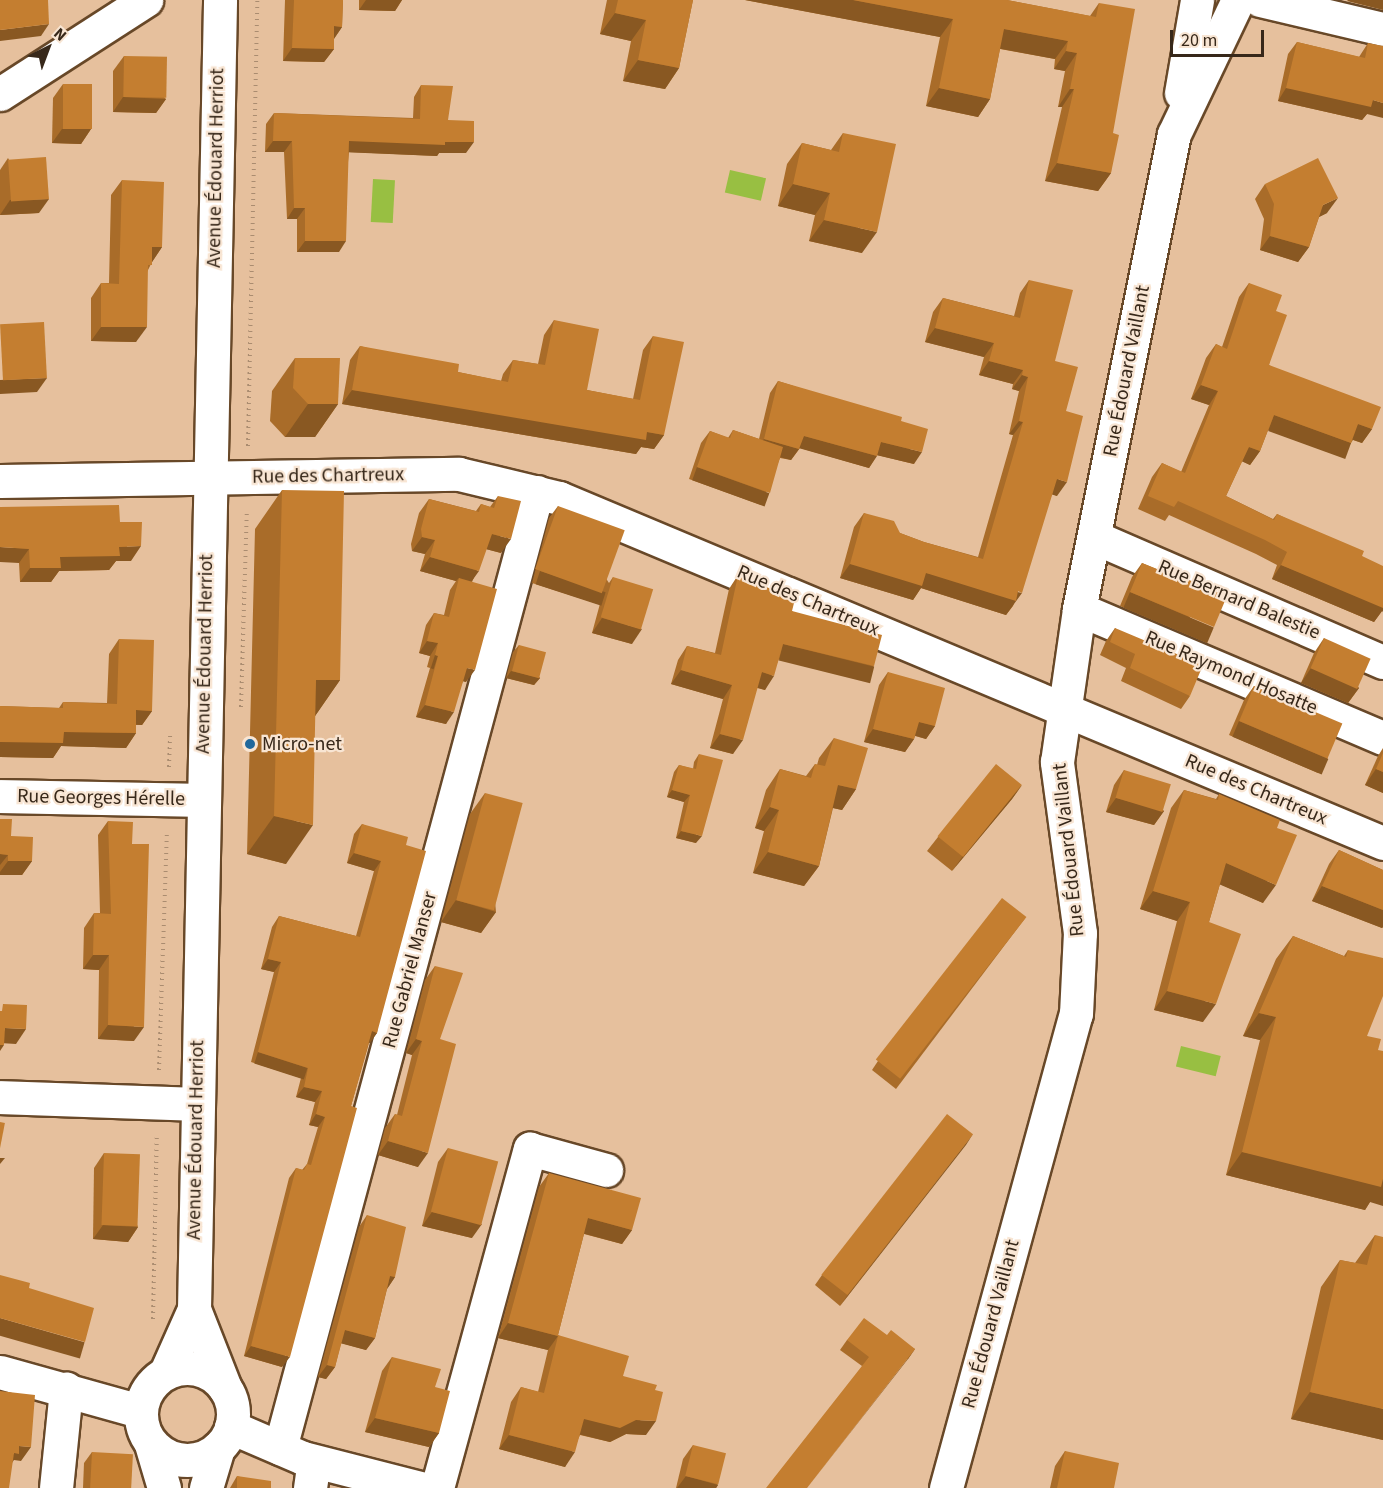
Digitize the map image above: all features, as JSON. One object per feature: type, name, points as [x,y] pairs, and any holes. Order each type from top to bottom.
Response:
[{"type":"street","points":[[0,94],[146,0]]},
{"type":"street","name":"Avenue Édouard Herriot","points":[[220,0],[208,477],[194,1309],[225,1388]]},
{"type":"street","name":"Rue Édouard Vaillant","points":[[946,1488],[1076,1014],[1080,933],[1057,762],[1063,708],[1079,609],[1174,134],[1197,0]]},
{"type":"street","name":"Rue Édouard Vaillant","points":[[1174,134],[1238,0]]},
{"type":"street","points":[[1260,0],[1383,29]]},
{"type":"street","name":"Rue des Chartreux","points":[[0,481],[459,474],[560,498],[1383,843]]},
{"type":"street","name":"Rue Gabriel Manser","points":[[280,1448],[537,492]]},
{"type":"street","name":"Rue Bernard Balestie","points":[[1094,537],[1383,662]]},
{"type":"street","name":"Rue Raymond Hosatte","points":[[1079,609],[1383,738]]},
{"type":"street","name":"Rue Georges Hérelle","points":[[0,796],[202,800]]},
{"type":"street","points":[[0,1097],[197,1104]]},
{"type":"street","points":[[437,1488],[530,1149],[606,1170]]},
{"type":"street","name":"Avenue Édouard Herriot","points":[[166,1372],[194,1309]]},
{"type":"street","points":[[164,1488],[151,1444],[141,1423],[140,1412],[146,1390],[166,1372],[179,1368],[205,1371],[225,1388],[231,1400],[225,1438],[206,1488]]},
{"type":"street","points":[[0,1372],[140,1412]]},
{"type":"street","points":[[56,1488],[66,1389]]},
{"type":"street","points":[[151,1444],[170,1456],[191,1460],[225,1438],[280,1448],[312,1474],[420,1488]]},
{"type":"path","points":[[152,1330],[170,732]]},
{"type":"shaded area","points":[[730,170],[766,178],[761,201],[725,192]]},
{"type":"shaded area","points":[[373,179],[395,180],[393,223],[371,222]]},
{"type":"shaded area","points":[[1181,1046],[1221,1056],[1216,1076],[1176,1066]]},
{"type":"building","points":[[0,0],[48,0],[49,24],[0,30]]},
{"type":"building","points":[[294,0],[343,0],[342,27],[334,26],[334,49],[292,48]]},
{"type":"building","points":[[618,0],[693,0],[679,68],[638,60],[646,20],[615,13]]},
{"type":"building","points":[[853,0],[1007,0],[1096,17],[1099,3],[1135,9],[1113,133],[1119,135],[1111,173],[1057,163],[1074,89],[1070,89],[1077,53],[1066,51],[1068,41],[1004,29],[990,99],[939,88],[953,19]]},
{"type":"building","points":[[1297,42],[1365,58],[1368,43],[1383,46],[1383,103],[1373,100],[1371,107],[1286,88]]},
{"type":"building","points":[[124,56],[167,57],[166,98],[123,97]]},
{"type":"building","points":[[63,84],[92,84],[92,129],[63,129]]},
{"type":"building","points":[[421,85],[453,86],[448,120],[474,121],[474,142],[445,142],[445,145],[349,141],[346,241],[305,241],[305,208],[294,208],[292,141],[273,141],[274,113],[420,119]]},
{"type":"building","points":[[843,133],[896,144],[877,232],[824,220],[830,193],[793,184],[802,143],[839,152]]},
{"type":"building","points":[[46,157],[49,199],[11,202],[8,160]]},
{"type":"building","points":[[1318,158],[1338,198],[1323,205],[1309,247],[1270,236],[1274,204],[1265,184]]},
{"type":"building","points":[[122,180],[164,182],[162,247],[152,247],[152,265],[148,265],[147,327],[101,327],[101,283],[119,284]]},
{"type":"building","points":[[1029,280],[1073,290],[1055,361],[1078,367],[1066,411],[1083,416],[1067,482],[1057,479],[1022,593],[1018,591],[1016,601],[926,573],[922,586],[850,564],[864,513],[894,521],[900,533],[983,559],[1023,422],[1019,421],[1028,377],[1022,375],[1023,370],[989,361],[994,343],[935,328],[943,298],[1020,318]]},
{"type":"building","points":[[1249,283],[1282,295],[1276,311],[1287,315],[1269,365],[1381,407],[1372,429],[1358,424],[1351,443],[1274,415],[1260,451],[1249,447],[1226,496],[1274,520],[1277,514],[1364,551],[1362,556],[1383,566],[1383,608],[1281,565],[1287,552],[1265,540],[1178,501],[1174,507],[1148,496],[1162,463],[1185,473],[1218,391],[1201,385],[1216,344],[1227,349]]},
{"type":"building","points":[[554,320],[599,329],[587,390],[640,400],[653,336],[684,342],[664,435],[647,432],[646,440],[352,390],[360,346],[459,364],[458,372],[508,382],[513,360],[545,365]]},
{"type":"building","points":[[44,322],[47,378],[3,380],[0,324]]},
{"type":"building","points":[[295,358],[340,358],[338,404],[308,404],[293,388]]},
{"type":"building","points":[[778,381],[902,417],[901,421],[928,429],[922,452],[881,442],[877,456],[804,436],[799,449],[764,439]]},
{"type":"building","points":[[733,430],[783,447],[770,493],[697,467],[710,431],[730,438]]},
{"type":"building","points":[[282,490],[344,491],[340,680],[316,680],[313,825],[274,816]]},
{"type":"building","points":[[498,496],[521,501],[511,539],[492,534],[479,571],[430,557],[435,540],[422,537],[421,529],[429,499],[479,512],[481,504],[494,508]]},
{"type":"building","points":[[119,505],[120,522],[142,522],[141,546],[119,547],[120,556],[60,557],[61,568],[30,568],[29,549],[0,547],[0,507]]},
{"type":"building","points":[[558,506],[625,530],[602,593],[535,569]]},
{"type":"building","points":[[1142,563],[1162,571],[1163,569],[1227,596],[1214,627],[1130,592]]},
{"type":"building","points":[[738,575],[795,599],[792,611],[882,635],[874,666],[783,644],[774,676],[762,672],[743,740],[720,734],[732,685],[681,670],[687,646],[721,655]]},
{"type":"building","points":[[613,577],[653,589],[641,629],[601,617]]},
{"type":"building","points":[[459,578],[497,589],[475,670],[467,668],[454,712],[425,705],[438,656],[435,655],[438,643],[427,641],[434,613],[449,617]]},
{"type":"building","points":[[1115,628],[1203,665],[1190,696],[1130,668],[1135,654],[1110,642]]},
{"type":"building","points":[[1324,638],[1371,659],[1357,689],[1311,668]]},
{"type":"building","points":[[119,639],[154,640],[152,711],[136,710],[136,733],[64,732],[63,743],[0,742],[0,706],[63,708],[63,702],[117,704]]},
{"type":"building","points":[[519,645],[546,652],[539,678],[512,671]]},
{"type":"building","points":[[888,672],[945,688],[935,726],[919,722],[914,739],[873,729]]},
{"type":"building","points":[[1254,686],[1342,724],[1328,758],[1239,721]]},
{"type":"building","points":[[834,738],[868,748],[856,789],[838,785],[819,866],[768,852],[779,810],[770,807],[780,769],[811,778],[815,764],[825,766]]},
{"type":"building","points":[[1383,753],[1383,772],[1376,769]]},
{"type":"building","points":[[699,754],[723,760],[702,836],[681,831],[690,795],[672,790],[679,765],[696,769]]},
{"type":"building","points":[[996,764],[1022,785],[963,857],[937,836]]},
{"type":"building","points":[[1124,770],[1171,784],[1162,812],[1116,798]]},
{"type":"building","points":[[1184,790],[1218,800],[1219,794],[1280,820],[1277,828],[1297,835],[1276,885],[1226,863],[1209,922],[1241,934],[1216,1004],[1167,991],[1190,902],[1153,891]]},
{"type":"building","points":[[485,793],[523,803],[494,910],[456,900]]},
{"type":"building","points":[[0,819],[12,819],[11,836],[33,837],[32,861],[8,861],[8,855],[0,854]]},
{"type":"building","points":[[108,821],[133,822],[132,844],[149,844],[144,1027],[108,1025],[109,955],[93,955],[94,913],[111,914]]},
{"type":"building","points":[[362,824],[408,837],[406,845],[426,851],[377,1033],[372,1031],[351,1106],[357,1108],[290,1357],[251,1346],[296,1168],[304,1170],[307,1164],[311,1165],[325,1117],[316,1114],[322,1091],[304,1087],[308,1068],[258,1052],[281,962],[268,959],[279,916],[360,937],[381,861],[354,853]]},
{"type":"building","points":[[1339,850],[1383,870],[1383,910],[1322,886]]},
{"type":"building","points":[[1002,898],[1026,917],[900,1079],[876,1060]]},
{"type":"building","points":[[1293,936],[1346,957],[1348,950],[1383,958],[1383,996],[1367,1036],[1381,1039],[1378,1050],[1383,1051],[1383,1179],[1381,1187],[1242,1152],[1276,1017],[1259,1013]]},
{"type":"building","points":[[435,966],[463,973],[440,1039],[456,1044],[428,1153],[388,1141],[395,1114],[402,1116],[422,1041],[416,1039]]},
{"type":"building","points":[[3,1004],[27,1005],[26,1029],[5,1028],[4,1045],[0,1045],[0,1011],[2,1011]]},
{"type":"building","points":[[947,1114],[973,1134],[847,1295],[821,1275]]},
{"type":"building","points":[[0,1122],[5,1123],[0,1148]]},
{"type":"building","points":[[448,1148],[498,1161],[481,1225],[431,1212]]},
{"type":"building","points":[[104,1153],[140,1154],[137,1226],[101,1225]]},
{"type":"building","points":[[549,1173],[641,1198],[632,1230],[588,1218],[558,1335],[629,1356],[623,1376],[657,1385],[655,1390],[663,1392],[656,1421],[636,1420],[620,1428],[584,1419],[575,1452],[509,1435],[521,1387],[544,1393],[558,1336],[508,1323]]},
{"type":"building","points":[[367,1215],[406,1227],[395,1277],[390,1276],[375,1338],[345,1330],[335,1367],[327,1365]]},
{"type":"building","points":[[1375,1235],[1383,1237],[1383,1409],[1310,1392],[1340,1260],[1367,1265]]},
{"type":"building","points":[[0,1275],[30,1283],[29,1288],[94,1308],[85,1342],[0,1318]]},
{"type":"building","points":[[864,1318],[887,1335],[891,1330],[915,1349],[807,1488],[766,1488],[869,1357],[847,1340]]},
{"type":"building","points":[[392,1357],[441,1369],[435,1387],[450,1391],[439,1433],[375,1418]]},
{"type":"building","points":[[0,1391],[35,1395],[31,1447],[19,1446],[19,1454],[14,1453],[9,1488],[0,1488]]},
{"type":"building","points":[[693,1445],[726,1453],[718,1484],[685,1476]]},
{"type":"building","points":[[1065,1451],[1119,1463],[1114,1488],[1057,1488]]},
{"type":"building","points":[[92,1452],[133,1454],[131,1488],[90,1488]]},
{"type":"building","points":[[237,1476],[271,1481],[271,1488],[237,1488]]},
{"type":"place","name":"Micro-net","points":[[250,744]]}]
